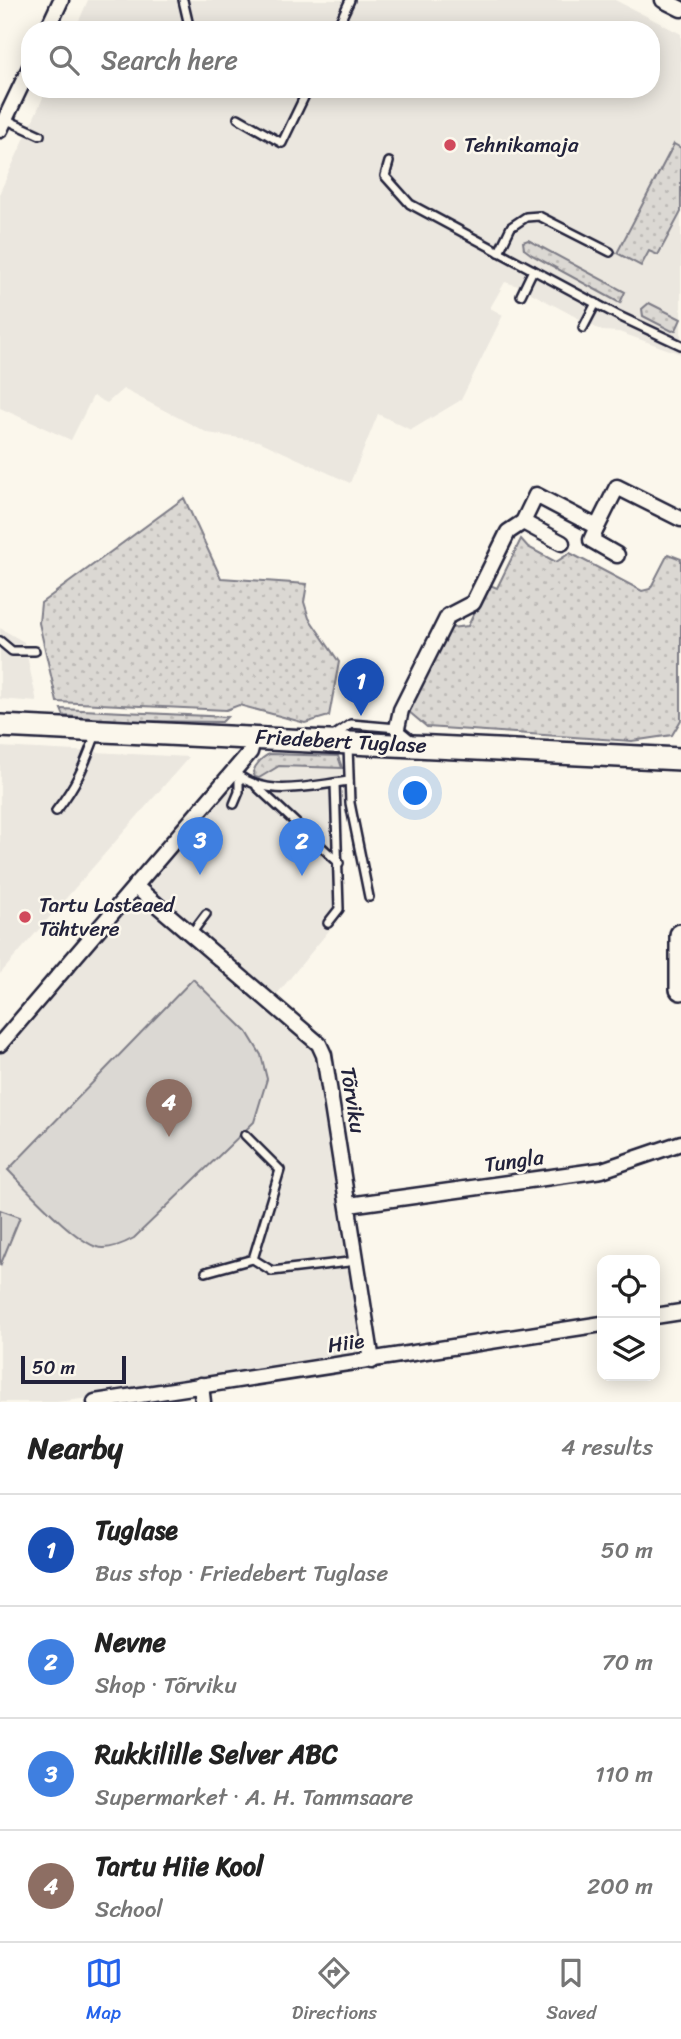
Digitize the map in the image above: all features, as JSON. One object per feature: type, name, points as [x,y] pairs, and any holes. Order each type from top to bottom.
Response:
[{"type":"street","points":[[51,21],[61,0]]},
{"type":"street","points":[[663,0],[681,9]]},
{"type":"street","points":[[3,125],[21,86]]},
{"type":"street","points":[[617,555],[591,540],[617,487],[681,519]]},
{"type":"street","points":[[397,728],[401,710],[448,616],[473,603],[508,532],[523,522],[536,495],[597,527]]},
{"type":"street","points":[[523,522],[562,543]]},
{"type":"street","name":"Friedebert Tuglase","points":[[0,726],[681,760]]},
{"type":"street","points":[[0,1044],[135,886],[236,774],[250,752],[254,737]]},
{"type":"street","name":"Tõrviku","points":[[135,886],[319,1044],[324,1055],[372,1361]]},
{"type":"street","points":[[681,935],[681,989]]},
{"type":"street","name":"Tungla","points":[[349,1205],[602,1170],[681,1143]]},
{"type":"street","points":[[660,1315],[681,1312]]},
{"type":"street","name":"Hiie","points":[[95,1402],[597,1325]]},
{"type":"street","points":[[201,1385],[202,1402]]},
{"type":"lane","points":[[183,0],[188,21]]},
{"type":"lane","points":[[340,21],[350,0]]},
{"type":"lane","points":[[238,118],[282,143],[304,98]]},
{"type":"lane","points":[[3,125],[40,135]]},
{"type":"lane","points":[[388,162],[385,176],[410,204],[446,220],[499,252],[681,345]]},
{"type":"lane","points":[[499,252],[511,227],[526,217],[540,216],[610,252]]},
{"type":"lane","points":[[521,295],[533,270]]},
{"type":"lane","points":[[583,328],[596,303]]},
{"type":"lane","points":[[0,642],[12,651],[35,651]]},
{"type":"lane","points":[[326,741],[351,724],[397,728],[419,746]]},
{"type":"lane","points":[[56,811],[74,789],[97,730]]},
{"type":"lane","points":[[348,742],[350,803],[369,897]]},
{"type":"lane","points":[[236,774],[257,786],[338,863]]},
{"type":"lane","points":[[234,804],[239,792],[236,774]]},
{"type":"lane","points":[[257,786],[275,789],[349,781]]},
{"type":"lane","points":[[328,923],[339,909],[335,783]]},
{"type":"lane","points":[[191,934],[206,914]]},
{"type":"lane","points":[[245,1135],[280,1170],[253,1259]]},
{"type":"lane","points":[[206,1272],[253,1259],[272,1271],[358,1261]]},
{"type":"shaded area","points":[[88,0],[615,0],[656,21],[79,21]]},
{"type":"shaded area","points":[[660,23],[681,34],[681,354],[619,332],[602,331],[518,286],[505,282],[490,308],[503,315],[461,400],[411,430],[378,414],[350,483],[259,441],[208,433],[123,389],[107,403],[93,396],[71,440],[0,408],[0,192],[43,98],[660,98]]},
{"type":"shaded area","points":[[674,144],[681,148],[681,212],[658,255],[649,251],[641,266],[617,253]]},
{"type":"shaded area","points":[[528,240],[625,292],[620,303],[532,255],[524,249],[523,242]]},
{"type":"shaded area","points":[[649,303],[681,319],[676,330],[672,331],[643,316],[642,309]]},
{"type":"shaded area","points":[[184,498],[221,578],[307,584],[304,602],[309,618],[339,662],[329,716],[305,723],[239,705],[226,710],[57,702],[39,623],[41,603]]},
{"type":"shaded area","points":[[521,539],[528,547],[556,562],[570,553],[642,591],[650,589],[668,554],[681,559],[681,720],[672,735],[632,741],[427,727],[408,711],[450,628],[468,626],[488,584],[497,588]]},
{"type":"shaded area","points":[[0,628],[24,642],[37,702],[0,699]]},
{"type":"shaded area","points":[[61,709],[227,717],[222,722],[131,721],[64,716]]},
{"type":"shaded area","name":"Tartu Lasteaed Tähtvere","points":[[0,747],[189,757],[0,974]]},
{"type":"shaded area","points":[[270,754],[338,756],[342,768],[279,766],[259,778],[255,777],[253,772],[256,767]]},
{"type":"shaded area","points":[[279,766],[342,768],[345,911],[273,999],[143,886],[222,794]]},
{"type":"shaded area","points":[[135,886],[319,1044],[372,1361],[56,1402],[0,1402],[0,1044]]},
{"type":"shaded area","points":[[193,979],[247,1032],[261,1055],[267,1079],[254,1122],[134,1238],[111,1247],[93,1246],[68,1229],[8,1170]]},
{"type":"shaded area","points":[[0,1210],[20,1217],[0,1266]]},
{"type":"place","name":"Tehnikamaja","points":[[450,145]]},
{"type":"place","name":"Tuglase","points":[[361,716]]},
{"type":"place","name":"Rukkilille Selver ABC","points":[[200,875]]},
{"type":"place","name":"Nevne","points":[[302,876]]},
{"type":"place","name":"Tartu Lasteaed Tähtvere","points":[[25,917]]},
{"type":"place","name":"Tartu Hiie Kool","points":[[169,1137]]}]
